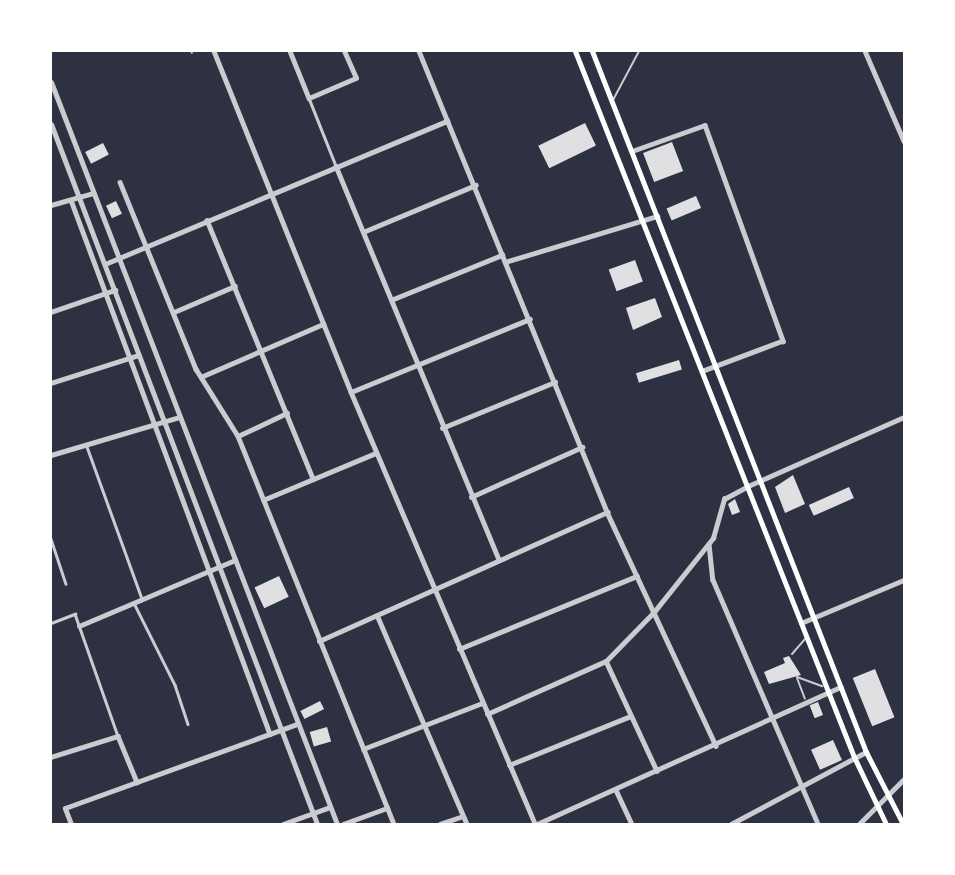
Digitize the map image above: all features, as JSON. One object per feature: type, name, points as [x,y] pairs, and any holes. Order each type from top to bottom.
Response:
[{"type":"main road","points":[[575,51],[854,757],[886,824]]},
{"type":"main road","points":[[592,51],[866,752],[903,824]]},
{"type":"street","points":[[214,51],[376,453],[536,824],[716,746],[807,703],[828,690],[840,687]]},
{"type":"street","points":[[290,51],[470,497],[499,560]]},
{"type":"street","points":[[309,98],[356,78],[344,51]]},
{"type":"street","points":[[419,51],[476,185],[502,256],[607,512],[716,746]]},
{"type":"street","points":[[865,51],[904,141]]},
{"type":"street","points":[[51,82],[120,256],[233,561],[337,824]]},
{"type":"street","points":[[105,264],[147,244],[447,121]]},
{"type":"street","points":[[51,124],[163,421],[222,565],[279,730],[317,824]]},
{"type":"street","points":[[632,151],[705,125],[783,341],[703,371]]},
{"type":"street","points":[[120,183],[196,369],[204,376],[238,436],[394,824]]},
{"type":"street","points":[[363,232],[476,185]]},
{"type":"street","points":[[51,205],[93,193]]},
{"type":"street","points":[[71,200],[270,734]]},
{"type":"street","points":[[505,262],[657,216]]},
{"type":"street","points":[[207,220],[263,349],[313,479]]},
{"type":"street","points":[[391,300],[502,256]]},
{"type":"street","points":[[174,312],[236,286]]},
{"type":"street","points":[[51,312],[115,290]]},
{"type":"street","points":[[351,392],[530,319]]},
{"type":"street","points":[[204,376],[323,324]]},
{"type":"street","points":[[51,383],[139,355]]},
{"type":"street","points":[[442,428],[555,382]]},
{"type":"street","points":[[238,436],[288,413]]},
{"type":"street","points":[[487,714],[606,661],[654,612],[709,543],[724,499],[904,416]]},
{"type":"street","points":[[51,454],[179,417]]},
{"type":"street","points":[[86,444],[142,599]]},
{"type":"street","points":[[470,497],[582,447]]},
{"type":"street","points":[[263,500],[376,453]]},
{"type":"street","points":[[319,641],[607,512]]},
{"type":"street","points":[[51,539],[65,584]]},
{"type":"street","points":[[709,543],[713,580],[818,824]]},
{"type":"street","points":[[79,626],[233,561]]},
{"type":"street","points":[[459,649],[637,576]]},
{"type":"street","points":[[801,622],[904,580]]},
{"type":"street","points":[[134,603],[175,685],[188,723]]},
{"type":"street","points":[[51,623],[75,614],[137,782]]},
{"type":"street","points":[[377,615],[467,824]]},
{"type":"street","points":[[606,661],[657,771]]},
{"type":"street","points":[[363,749],[482,703]]},
{"type":"street","points":[[509,765],[631,716]]},
{"type":"street","points":[[71,824],[65,808],[297,724]]},
{"type":"street","points":[[51,757],[118,736]]},
{"type":"street","points":[[731,824],[866,752]]},
{"type":"street","points":[[859,824],[888,798],[904,779]]},
{"type":"street","points":[[616,790],[632,824]]},
{"type":"street","points":[[283,824],[330,807]]},
{"type":"street","points":[[343,824],[387,808]]},
{"type":"street","points":[[440,824],[463,816]]},
{"type":"lane","points":[[612,101],[639,51]]},
{"type":"lane","points":[[792,654],[807,638]]},
{"type":"lane","points":[[807,703],[797,677],[828,690]]},
{"type":"building","points":[[585,123],[596,145],[549,168],[538,146]]},
{"type":"building","points":[[672,142],[683,171],[654,182],[643,153]]},
{"type":"building","points":[[103,143],[109,155],[91,164],[85,152]]},
{"type":"building","points":[[696,196],[701,208],[672,220],[667,209]]},
{"type":"building","points":[[116,201],[122,214],[112,218],[106,206]]},
{"type":"building","points":[[635,260],[643,282],[617,291],[609,270]]},
{"type":"building","points":[[655,298],[662,317],[633,330],[626,308]]},
{"type":"building","points":[[679,360],[682,370],[639,383],[636,373]]},
{"type":"building","points":[[793,475],[805,504],[785,513],[775,487]]},
{"type":"building","points":[[849,487],[854,498],[814,516],[809,505]]},
{"type":"building","points":[[735,499],[740,512],[732,515],[728,504]]},
{"type":"building","points":[[279,576],[289,597],[264,608],[255,587]]},
{"type":"building","points":[[789,656],[801,675],[769,684],[764,672],[785,663],[783,658]]},
{"type":"building","points":[[875,669],[894,717],[872,726],[853,678]]},
{"type":"building","points":[[320,701],[324,709],[304,719],[300,711]]},
{"type":"building","points":[[818,702],[823,715],[815,718],[810,705]]},
{"type":"building","points":[[327,727],[331,741],[314,746],[310,732]]},
{"type":"building","points":[[833,740],[842,760],[820,770],[811,750]]}]
